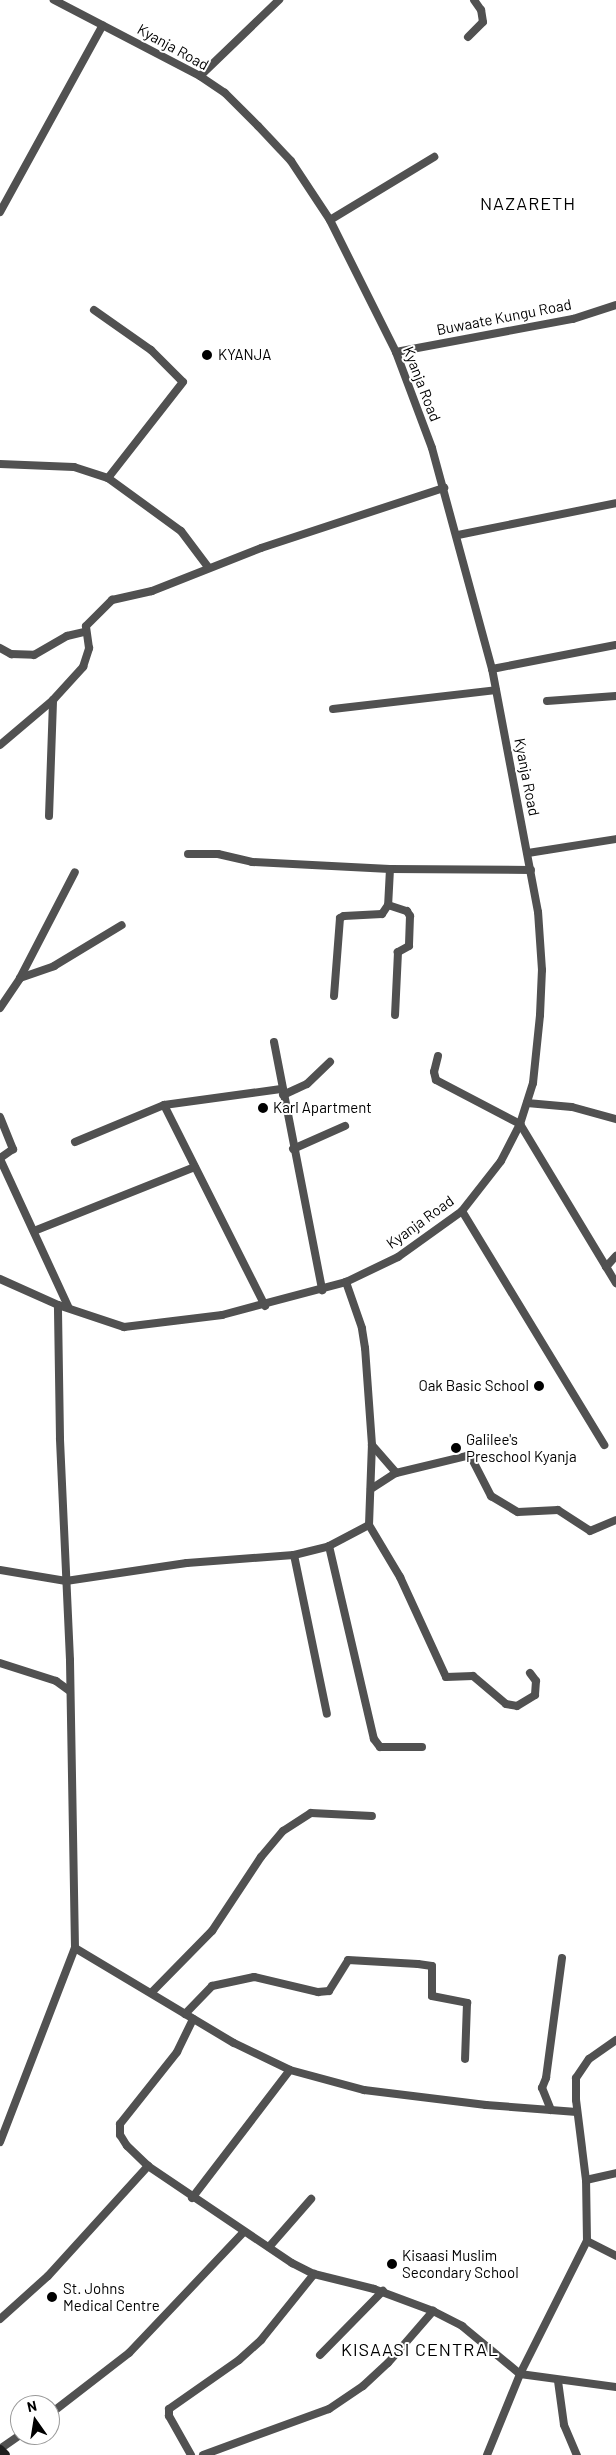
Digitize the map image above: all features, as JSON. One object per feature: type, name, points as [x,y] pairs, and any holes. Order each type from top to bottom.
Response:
[{"type":"main road","points":[[0,2450],[5,2455]]},
{"type":"street","name":"Kyanja Road","points":[[0,1279],[58,1305],[109,1324],[140,1327],[265,1306],[346,1282],[398,1257],[462,1211],[501,1161],[520,1124],[537,1059],[542,970],[528,853],[492,669],[458,536],[444,488],[396,352],[330,220],[291,161],[225,93],[200,76],[54,0]]},
{"type":"street","points":[[200,76],[279,0]]},
{"type":"street","points":[[468,37],[483,22],[481,10],[474,0]]},
{"type":"street","points":[[0,212],[103,25]]},
{"type":"street","points":[[330,220],[434,157]]},
{"type":"street","name":"Buwaate Kungu Road","points":[[396,352],[573,319],[616,306]]},
{"type":"street","points":[[94,310],[151,350],[183,382],[108,478]]},
{"type":"street","points":[[0,464],[74,466],[108,478],[174,526],[208,567]]},
{"type":"street","points":[[0,745],[53,700],[88,658],[85,632],[90,621],[112,600],[152,590],[208,567],[444,488]]},
{"type":"street","points":[[458,536],[616,503]]},
{"type":"street","points":[[0,648],[11,654],[34,655],[67,636],[85,632]]},
{"type":"street","points":[[492,669],[616,645]]},
{"type":"street","points":[[333,709],[496,690]]},
{"type":"street","points":[[547,702],[616,696]]},
{"type":"street","points":[[49,816],[53,700]]},
{"type":"street","points":[[528,853],[616,839]]},
{"type":"street","points":[[188,854],[218,854],[252,862],[390,869],[531,870]]},
{"type":"street","points":[[334,996],[340,918],[382,914],[388,906],[390,869]]},
{"type":"street","points":[[0,1008],[20,978],[75,872]]},
{"type":"street","points":[[388,906],[407,911],[410,916],[409,946],[398,952],[395,1016]]},
{"type":"street","points":[[20,978],[54,966],[122,925]]},
{"type":"street","points":[[274,1042],[282,1092],[322,1290]]},
{"type":"street","points":[[438,1056],[434,1072],[436,1080],[520,1124],[616,1283]]},
{"type":"street","points":[[76,1142],[164,1104],[282,1092],[308,1084],[330,1062]]},
{"type":"street","points":[[527,1103],[572,1107],[616,1119]]},
{"type":"street","points":[[164,1104],[265,1306]]},
{"type":"street","points":[[0,1117],[13,1149],[0,1159],[69,1308]]},
{"type":"street","points":[[293,1148],[345,1126]]},
{"type":"street","points":[[34,1231],[195,1166]]},
{"type":"street","points":[[462,1211],[604,1445]]},
{"type":"street","points":[[606,1267],[616,1256]]},
{"type":"street","points":[[346,1282],[362,1328],[372,1445],[369,1525],[400,1577],[446,1677],[474,1676],[506,1704],[517,1706],[535,1695],[536,1681],[530,1674]]},
{"type":"street","points":[[0,2142],[75,1948],[70,1692],[58,1305]]},
{"type":"street","points":[[372,1445],[396,1473]]},
{"type":"street","points":[[371,1489],[396,1473],[467,1456],[472,1459],[491,1496],[518,1512],[558,1510],[590,1531],[616,1520]]},
{"type":"street","points":[[0,1570],[66,1581],[187,1563],[294,1555],[329,1546],[369,1525]]},
{"type":"street","points":[[329,1546],[374,1738],[380,1747],[422,1747]]},
{"type":"street","points":[[294,1555],[327,1714]]},
{"type":"street","points":[[0,1663],[56,1681],[70,1692]]},
{"type":"street","points":[[152,1992],[212,1931],[261,1857],[283,1831],[311,1813],[372,1816]]},
{"type":"street","points":[[75,1948],[152,1992],[193,2019],[290,2070],[364,2090],[577,2112]]},
{"type":"street","points":[[551,2110],[542,2088],[546,2078],[562,1958]]},
{"type":"street","points":[[186,2014],[212,1986],[254,1977],[318,1992],[329,1991],[348,1960],[432,1966],[432,1996],[467,2003],[465,2060]]},
{"type":"street","points":[[193,2019],[177,2052],[120,2124],[120,2135],[127,2146],[148,2166],[244,2232],[314,2274],[383,2292],[433,2311],[462,2326],[520,2374],[558,2381],[616,2387]]},
{"type":"street","points":[[487,2455],[520,2374],[587,2241],[586,2180],[575,2089],[580,2069],[616,2040]]},
{"type":"street","points":[[192,2198],[290,2070]]},
{"type":"street","points":[[0,2319],[48,2276],[148,2166]]},
{"type":"street","points":[[586,2180],[616,2173]]},
{"type":"street","points":[[269,2247],[311,2199]]},
{"type":"street","points":[[60,2406],[130,2352],[244,2232]]},
{"type":"street","points":[[587,2241],[616,2256]]},
{"type":"street","points":[[191,2455],[169,2416],[169,2409],[261,2340],[314,2274]]},
{"type":"street","points":[[320,2355],[383,2292]]},
{"type":"street","points":[[204,2455],[329,2409],[363,2386],[388,2363],[433,2311]]},
{"type":"street","points":[[558,2381],[564,2425],[577,2455]]},
{"type":"place","name":"KYANJA","points":[[207,355]]},
{"type":"place","name":"Karl Apartment","points":[[263,1108]]},
{"type":"place","name":"Oak Basic School","points":[[539,1386]]},
{"type":"place","name":"Galilee's Preschool Kyanja","points":[[456,1448]]},
{"type":"place","name":"Kisaasi Muslim Secondary School","points":[[392,2264]]},
{"type":"place","name":"St. Johns Medical Centre","points":[[52,2297]]},
{"type":"district","name":"NAZARETH","points":[[528,203]]},
{"type":"district","name":"KISAASI CENTRAL","points":[[420,2349]]}]
